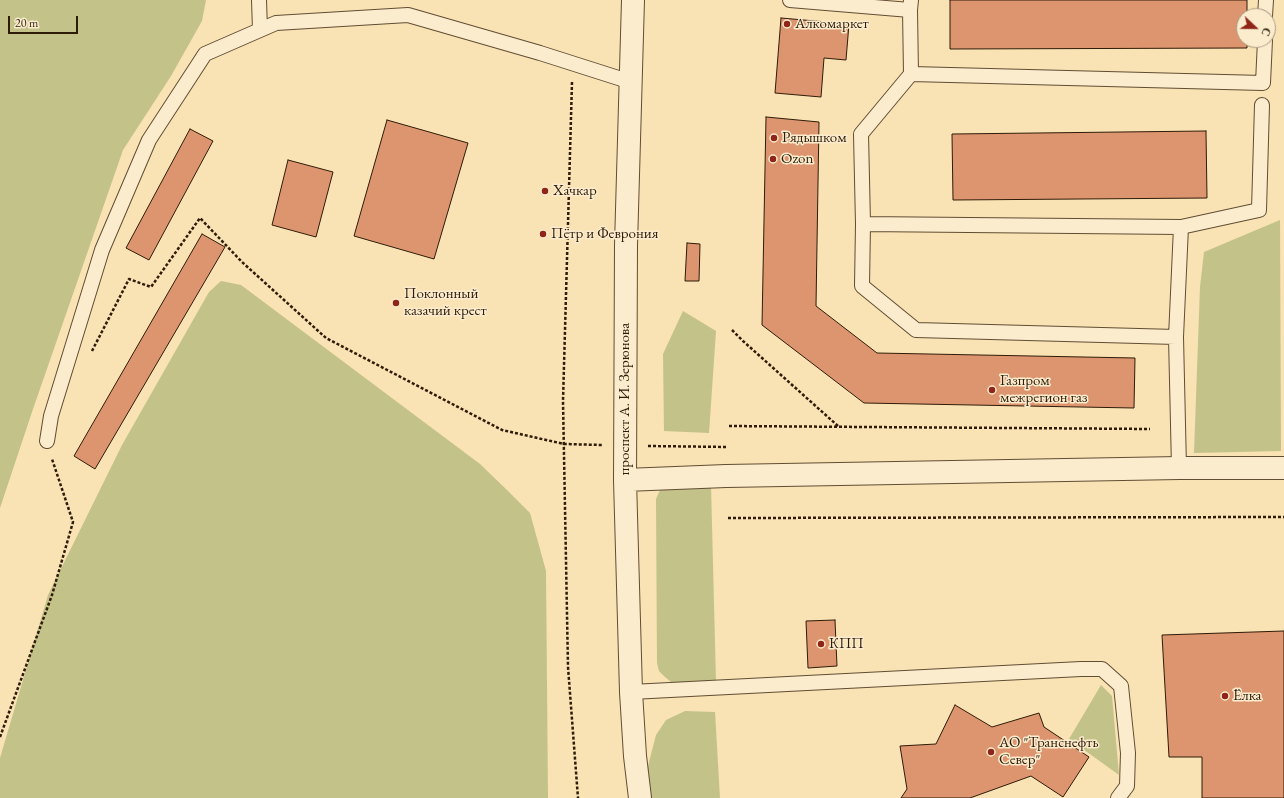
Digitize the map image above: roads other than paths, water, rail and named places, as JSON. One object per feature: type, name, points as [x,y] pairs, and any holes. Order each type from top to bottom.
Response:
[{"type":"street","name":"проспект А. И. Зерюнова","points":[[633,0],[626,246],[625,480],[631,692],[635,756],[640,798]]},
{"type":"street","points":[[625,480],[734,476],[1179,468],[1284,468]]},
{"type":"lane","points":[[259,0],[260,30]]},
{"type":"lane","points":[[790,0],[911,5],[912,74],[861,134],[864,224],[862,286],[916,330],[1176,337]]},
{"type":"lane","points":[[47,441],[52,416],[102,250],[149,140],[205,54],[276,24],[408,15],[573,63],[631,82]]},
{"type":"lane","points":[[912,74],[1263,83],[1264,48]]},
{"type":"lane","points":[[864,224],[1181,227],[1259,210],[1262,105]]},
{"type":"lane","points":[[1179,468],[1176,337],[1181,227]]},
{"type":"lane","points":[[631,692],[1102,669],[1121,686],[1128,753],[1127,786],[1118,798]]},
{"type":"place","name":"Алкомаркет","points":[[787,24]]},
{"type":"place","name":"Рядышком","points":[[774,138]]},
{"type":"place","name":"Ozon","points":[[773,159]]},
{"type":"place","name":"Хачкар","points":[[545,191]]},
{"type":"place","name":"Пётр и Феврония","points":[[543,234]]},
{"type":"place","name":"Поклонный казачий крест","points":[[396,303]]},
{"type":"place","name":"Газпром межрегион газ","points":[[992,390]]},
{"type":"place","name":"КПП","points":[[821,644]]},
{"type":"place","name":"Ёлка","points":[[1225,696]]},
{"type":"place","name":"АО \"Транснефть Север\"","points":[[991,752]]}]
